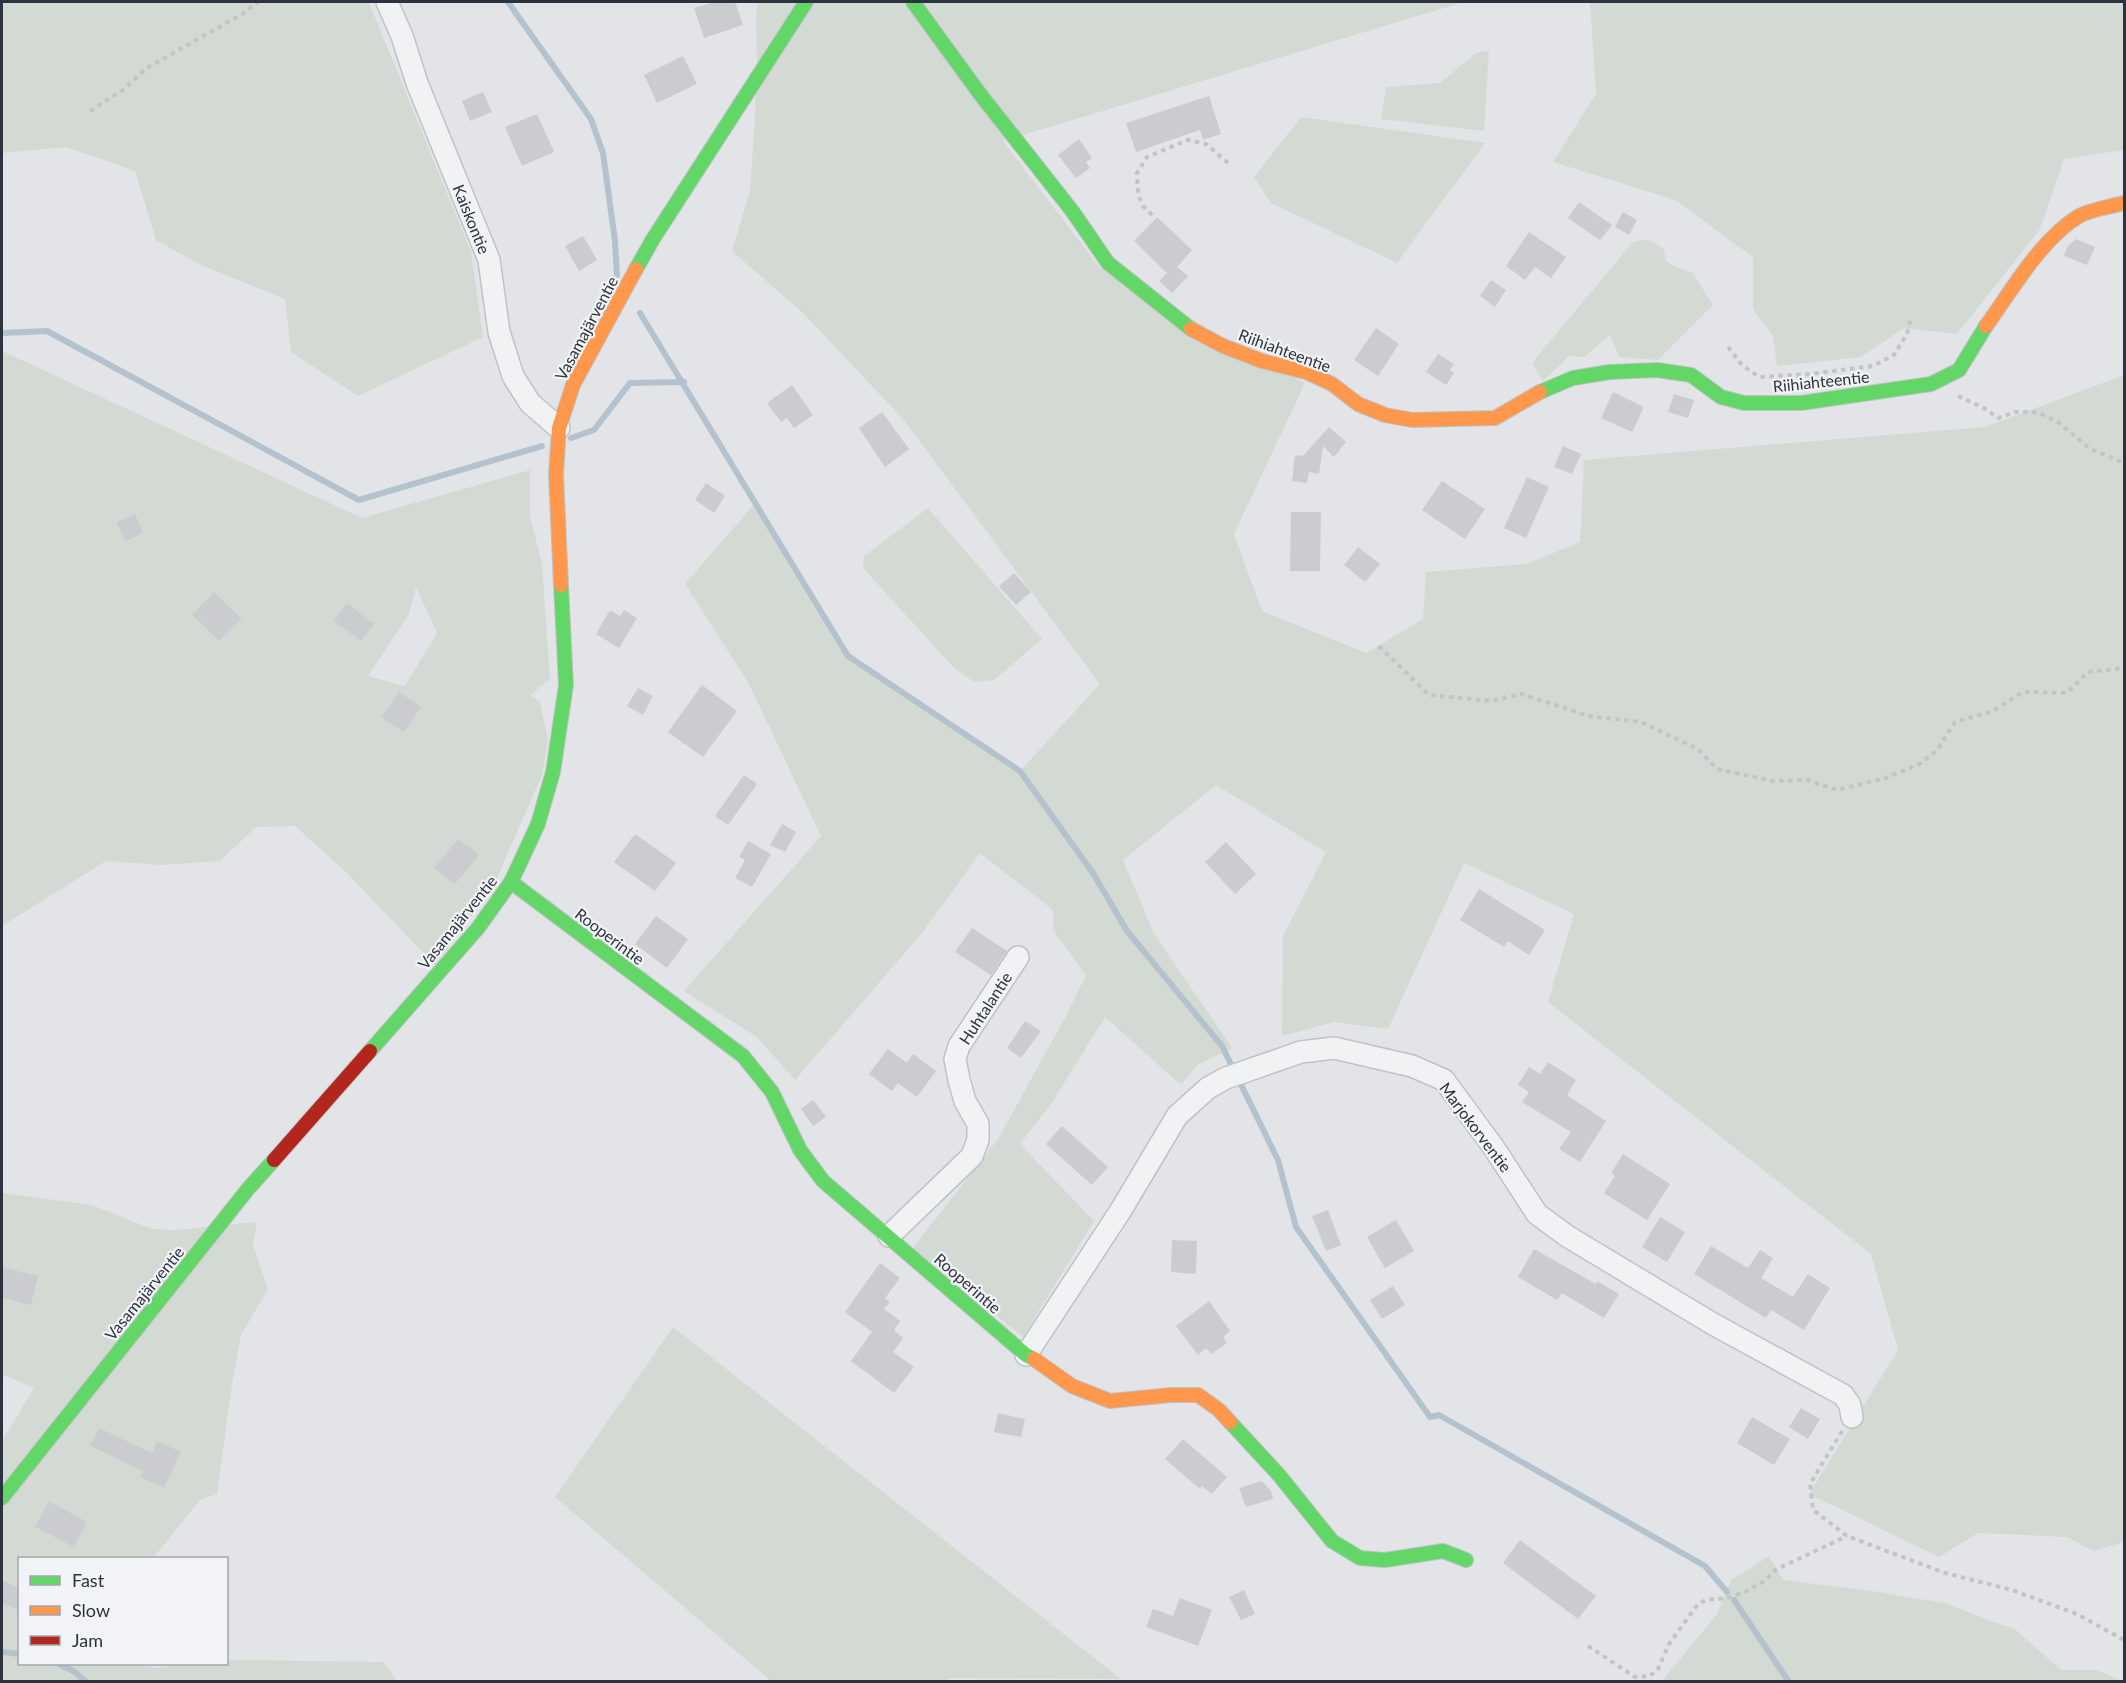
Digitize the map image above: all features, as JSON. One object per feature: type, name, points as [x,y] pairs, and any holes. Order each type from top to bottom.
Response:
[{"type":"street","name":"Kaiskontie","points":[[387,2],[402,36],[417,84],[489,260],[499,332],[513,375],[530,403],[559,428]]},
{"type":"street","name":"Vasamajärventie","points":[[2,1498],[248,1189],[478,928],[511,882],[538,824],[554,772],[566,685],[557,517],[559,428],[573,385],[653,238],[807,2]]},
{"type":"street","name":"Riihiahteentie","points":[[913,2],[980,94],[1073,212],[1108,263],[1186,326],[1224,346],[1262,361],[1306,372],[1332,384],[1358,404],[1385,415],[1412,420],[1495,418],[1541,391],[1573,378],[1610,372],[1657,370],[1691,375],[1721,397],[1744,403],[1801,403],[1931,384],[1959,370],[1982,332],[2033,261],[2059,231],[2081,214],[2124,203]]},
{"type":"street","name":"Rooperintie","points":[[511,882],[743,1056],[772,1092],[800,1150],[823,1181],[1026,1356],[1033,1358],[1072,1386],[1110,1401],[1198,1395],[1219,1410],[1279,1475],[1332,1541],[1360,1558],[1385,1560],[1443,1551],[1466,1560]]},
{"type":"street","name":"Huhtalantie","points":[[889,1236],[972,1156],[978,1140],[978,1124],[965,1101],[955,1059],[959,1046],[1018,957]]},
{"type":"street","name":"Marjokorventie","points":[[1026,1356],[1121,1210],[1178,1116],[1208,1088],[1236,1074],[1300,1052],[1334,1048],[1412,1066],[1444,1080],[1494,1148],[1537,1214],[1567,1236],[1713,1323],[1843,1395],[1850,1405],[1852,1417]]},
{"type":"path","points":[[90,111],[123,90],[147,68],[244,13],[258,2]]},
{"type":"path","points":[[1152,215],[1143,206],[1138,194],[1137,173],[1147,157],[1188,140],[1206,144],[1229,164]]},
{"type":"path","points":[[1728,347],[1742,365],[1759,377],[1810,374],[1873,366],[1894,355],[1907,334],[1910,321]]},
{"type":"path","points":[[1931,384],[1984,408],[1998,418],[2015,412],[2037,412],[2058,422],[2088,448],[2124,463]]},
{"type":"path","points":[[1379,646],[1429,695],[1492,701],[1521,694],[1589,716],[1641,722],[1698,749],[1717,769],[1773,781],[1807,780],[1837,790],[1883,779],[1921,764],[1938,749],[1955,722],[1993,711],[2023,692],[2067,693],[2088,672],[2124,668]]},
{"type":"path","points":[[1852,1417],[1810,1484],[1813,1510],[1847,1536],[1945,1573],[2012,1590],[2077,1614],[2124,1640]]},
{"type":"path","points":[[1588,1646],[1635,1677],[1650,1676],[1658,1670],[1669,1644],[1698,1604],[1706,1600],[1727,1598],[1745,1592],[1766,1580],[1774,1570],[1847,1536]]},
{"type":"shaded area","points":[[2,2],[367,2],[471,252],[483,337],[358,396],[291,352],[285,299],[199,264],[156,240],[135,171],[66,147],[2,153]]},
{"type":"shaded area","points":[[758,2],[1464,2],[1003,141],[1100,268],[1305,383],[1234,534],[1262,611],[1366,653],[1423,619],[1426,572],[1527,564],[1580,542],[1584,460],[1985,427],[2124,375],[2124,1542],[2093,1551],[2067,1537],[1978,1533],[1939,1557],[1809,1494],[1898,1350],[1871,1254],[1548,1002],[1574,914],[1464,863],[1388,1029],[1334,1022],[1282,1036],[1283,936],[1326,852],[1216,785],[1123,860],[1153,932],[1232,1048],[1197,1065],[1181,1085],[1105,1017],[1053,1101],[1020,1144],[1094,1221],[1023,1337],[913,1248],[998,1139],[1086,975],[1053,930],[1053,910],[980,853],[922,933],[795,1080],[757,1037],[684,991],[821,836],[749,684],[685,584],[756,502],[848,656],[1020,771],[1100,684],[903,419],[804,314],[732,251],[750,191],[755,117]]},
{"type":"shaded area","points":[[1590,2],[2124,2],[2124,150],[2064,159],[2040,229],[1957,334],[1904,328],[1861,357],[1777,366],[1773,336],[1753,309],[1753,257],[1675,200],[1553,162],[1596,94]]},
{"type":"shaded area","points":[[1489,51],[1484,131],[1381,119],[1386,87],[1440,83],[1477,52]]},
{"type":"shaded area","points":[[1301,117],[1485,143],[1397,263],[1271,203],[1254,177]]},
{"type":"shaded area","points":[[1649,239],[1664,249],[1666,261],[1677,268],[1692,272],[1713,305],[1658,360],[1619,357],[1610,335],[1584,357],[1569,356],[1543,381],[1532,363],[1633,242]]},
{"type":"shaded area","points":[[2,351],[362,518],[530,470],[530,516],[542,564],[550,679],[530,695],[540,702],[548,741],[542,775],[493,887],[435,965],[346,872],[295,826],[256,827],[220,861],[161,865],[106,861],[2,926]],"holes":[[[416,587],[437,633],[405,686],[368,676],[409,614]]]},
{"type":"shaded area","points":[[928,508],[1042,639],[994,680],[974,682],[954,668],[863,568],[864,556]]},
{"type":"shaded area","points":[[2,1193],[92,1205],[152,1229],[177,1230],[257,1222],[253,1246],[268,1289],[241,1335],[217,1494],[200,1500],[154,1557],[18,1557],[18,1665],[141,1665],[156,1668],[176,1665],[228,1665],[228,1660],[383,1662],[397,1681],[2,1681],[2,1441],[34,1388],[2,1374]]},
{"type":"shaded area","points":[[673,1327],[1121,1679],[950,1678],[941,1682],[771,1681],[555,1497]]},
{"type":"shaded area","points":[[1769,1556],[1783,1580],[1944,1603],[2016,1630],[2061,1670],[2096,1670],[2122,1681],[1662,1681],[1717,1614],[1731,1580]]},
{"type":"building","points":[[715,2],[735,2],[743,25],[704,38],[694,8]]},
{"type":"building","points":[[683,56],[697,84],[657,103],[644,75]]},
{"type":"building","points":[[483,92],[492,112],[470,121],[462,101]]},
{"type":"building","points":[[1209,96],[1221,134],[1203,140],[1200,130],[1136,152],[1126,123]]},
{"type":"building","points":[[537,114],[554,152],[522,166],[505,127]]},
{"type":"building","points":[[1079,139],[1092,158],[1086,162],[1090,168],[1076,178],[1058,155]]},
{"type":"building","points":[[1579,202],[1612,225],[1600,240],[1568,218]]},
{"type":"building","points":[[1623,212],[1637,220],[1629,235],[1615,227]]},
{"type":"building","points":[[1157,217],[1192,250],[1177,267],[1188,276],[1172,293],[1159,281],[1167,273],[1134,241]]},
{"type":"building","points":[[1529,232],[1566,257],[1551,278],[1535,267],[1525,280],[1506,266]]},
{"type":"building","points":[[583,236],[597,260],[579,271],[565,246]]},
{"type":"building","points":[[2076,239],[2095,247],[2087,265],[2064,256],[2068,246]]},
{"type":"building","points":[[1491,280],[1506,290],[1495,307],[1480,296]]},
{"type":"building","points":[[1376,328],[1399,344],[1378,376],[1354,360]]},
{"type":"building","points":[[1438,354],[1454,364],[1450,370],[1454,373],[1446,385],[1426,372]]},
{"type":"building","points":[[792,385],[813,415],[794,428],[787,418],[781,422],[767,403]]},
{"type":"building","points":[[1613,392],[1644,407],[1632,432],[1601,418]]},
{"type":"building","points":[[1674,394],[1694,400],[1688,418],[1668,412]]},
{"type":"building","points":[[882,412],[909,449],[885,467],[859,428]]},
{"type":"building","points":[[1329,427],[1346,442],[1334,457],[1323,446],[1319,474],[1309,472],[1307,483],[1292,481],[1295,455],[1303,456]]},
{"type":"building","points":[[1563,446],[1581,454],[1572,474],[1554,467]]},
{"type":"building","points":[[1527,477],[1549,487],[1526,538],[1504,528]]},
{"type":"building","points":[[1442,481],[1485,509],[1465,539],[1422,510]]},
{"type":"building","points":[[706,483],[725,496],[714,513],[695,500]]},
{"type":"building","points":[[1291,512],[1321,512],[1320,571],[1290,571]]},
{"type":"building","points":[[135,514],[143,533],[125,542],[117,522]]},
{"type":"building","points":[[1358,547],[1380,564],[1365,582],[1344,565]]},
{"type":"building","points":[[1014,573],[1031,592],[1016,605],[999,586]]},
{"type":"building","points":[[214,592],[242,619],[219,641],[192,615]]},
{"type":"building","points":[[347,603],[374,624],[361,641],[334,621]]},
{"type":"building","points":[[610,610],[620,616],[624,610],[637,618],[619,648],[596,634]]},
{"type":"building","points":[[702,685],[737,711],[703,757],[668,732]]},
{"type":"building","points":[[638,688],[653,696],[643,715],[627,706]]},
{"type":"building","points":[[399,692],[421,707],[404,732],[381,717]]},
{"type":"building","points":[[744,775],[757,784],[728,825],[715,816]]},
{"type":"building","points":[[782,824],[796,832],[785,852],[770,845]]},
{"type":"building","points":[[635,834],[676,863],[655,891],[614,862]]},
{"type":"building","points":[[458,839],[479,855],[455,884],[434,868]]},
{"type":"building","points":[[748,841],[771,854],[752,887],[735,878],[745,860],[739,857]]},
{"type":"building","points":[[1226,842],[1256,874],[1235,894],[1205,862]]},
{"type":"building","points":[[1479,889],[1545,930],[1529,955],[1508,941],[1504,947],[1460,920]]},
{"type":"building","points":[[656,916],[688,939],[667,968],[635,944]]},
{"type":"building","points":[[972,928],[1007,951],[991,975],[955,952]]},
{"type":"building","points":[[1025,1021],[1041,1031],[1021,1058],[1007,1048]]},
{"type":"building","points":[[888,1049],[907,1063],[913,1054],[936,1071],[917,1097],[898,1083],[892,1091],[869,1074]]},
{"type":"building","points":[[1548,1062],[1576,1080],[1567,1095],[1606,1121],[1580,1162],[1559,1149],[1571,1132],[1522,1102],[1529,1092],[1518,1085],[1529,1067],[1540,1074]]},
{"type":"building","points":[[813,1100],[826,1117],[813,1126],[801,1109]]},
{"type":"building","points":[[1062,1126],[1108,1167],[1092,1185],[1046,1144]]},
{"type":"building","points":[[1623,1154],[1670,1184],[1647,1220],[1604,1193],[1615,1176],[1611,1173]]},
{"type":"building","points":[[1328,1210],[1341,1245],[1326,1251],[1312,1216]]},
{"type":"building","points":[[1660,1217],[1685,1232],[1667,1262],[1642,1247]]},
{"type":"building","points":[[1396,1220],[1414,1251],[1385,1268],[1367,1237]]},
{"type":"building","points":[[1172,1240],[1197,1241],[1196,1274],[1171,1272]]},
{"type":"building","points":[[1711,1246],[1748,1268],[1760,1250],[1773,1258],[1761,1278],[1793,1297],[1808,1274],[1830,1288],[1804,1330],[1771,1310],[1766,1318],[1694,1274]]},
{"type":"building","points":[[1534,1249],[1596,1284],[1597,1281],[1619,1294],[1604,1318],[1562,1293],[1557,1300],[1518,1277]]},
{"type":"building","points":[[880,1263],[900,1278],[885,1298],[890,1302],[884,1309],[900,1321],[894,1330],[903,1338],[893,1352],[914,1367],[894,1393],[851,1361],[872,1332],[845,1312]]},
{"type":"building","points":[[2,1267],[38,1276],[31,1305],[2,1298]]},
{"type":"building","points":[[1393,1286],[1405,1305],[1382,1319],[1370,1300]]},
{"type":"building","points":[[1209,1301],[1230,1331],[1223,1337],[1227,1343],[1211,1354],[1206,1348],[1198,1355],[1176,1326]]},
{"type":"building","points":[[1801,1408],[1820,1419],[1808,1439],[1789,1427]]},
{"type":"building","points":[[998,1413],[1025,1419],[1021,1437],[994,1432]]},
{"type":"building","points":[[1752,1417],[1790,1439],[1774,1465],[1737,1443]]},
{"type":"building","points":[[99,1428],[152,1453],[157,1441],[181,1452],[164,1488],[141,1477],[143,1471],[90,1446]]},
{"type":"building","points":[[1183,1439],[1227,1477],[1212,1494],[1202,1486],[1200,1489],[1165,1459]]},
{"type":"building","points":[[1262,1481],[1271,1491],[1273,1499],[1246,1507],[1239,1488]]},
{"type":"building","points":[[49,1501],[87,1522],[74,1547],[35,1527]]},
{"type":"building","points":[[1520,1540],[1596,1596],[1578,1619],[1503,1563]]},
{"type":"building","points":[[2,1580],[18,1587],[18,1610],[2,1603]]},
{"type":"building","points":[[1244,1590],[1255,1614],[1241,1620],[1229,1597]]},
{"type":"building","points":[[1180,1598],[1212,1610],[1198,1646],[1146,1627],[1153,1609],[1173,1616]]},
{"type":"waterway","points":[[508,2],[591,119],[603,153],[615,241],[617,275]]},
{"type":"waterway","points":[[640,313],[848,656],[1020,771],[1093,873],[1127,931],[1222,1046],[1278,1160],[1296,1227],[1430,1417],[1439,1415],[1705,1566],[1727,1592]]},
{"type":"waterway","points":[[2,333],[47,331],[359,500],[542,446]]},
{"type":"waterway","points":[[571,438],[594,430],[630,383],[684,382]]},
{"type":"waterway","points":[[1734,1600],[1789,1682]]},
{"type":"waterway","points":[[2,1652],[18,1654]]},
{"type":"waterway","points":[[61,1665],[75,1672],[86,1682]]},
{"type":"traffic: fast","points":[[636,269],[806,2]]},
{"type":"traffic: fast","points":[[913,2],[980,94],[1073,212],[1108,263],[1191,329]]},
{"type":"traffic: fast","points":[[1540,392],[1573,378],[1610,372],[1657,370],[1691,375],[1721,397],[1744,403],[1801,403],[1931,384],[1959,370],[1986,326]]},
{"type":"traffic: fast","points":[[370,1051],[478,928],[511,882],[538,824],[553,772],[566,685],[561,585]]},
{"type":"traffic: fast","points":[[511,882],[743,1056],[772,1092],[800,1150],[823,1181],[1026,1355],[1034,1359]]},
{"type":"traffic: fast","points":[[2,1498],[248,1189],[274,1160]]},
{"type":"traffic: fast","points":[[1230,1422],[1279,1475],[1332,1541],[1360,1558],[1385,1560],[1443,1551],[1466,1560]]},
{"type":"traffic: slow","points":[[1986,326],[2028,266],[2065,226],[2084,214],[2124,203]]},
{"type":"traffic: slow","points":[[561,585],[556,474],[559,428],[573,385],[636,269]]},
{"type":"traffic: slow","points":[[1191,329],[1223,346],[1262,361],[1306,372],[1332,384],[1358,404],[1385,415],[1412,420],[1495,418],[1540,392]]},
{"type":"traffic: slow","points":[[1034,1359],[1072,1386],[1110,1401],[1171,1395],[1198,1395],[1219,1410],[1230,1422]]},
{"type":"traffic: jam","points":[[274,1160],[370,1051]]}]
